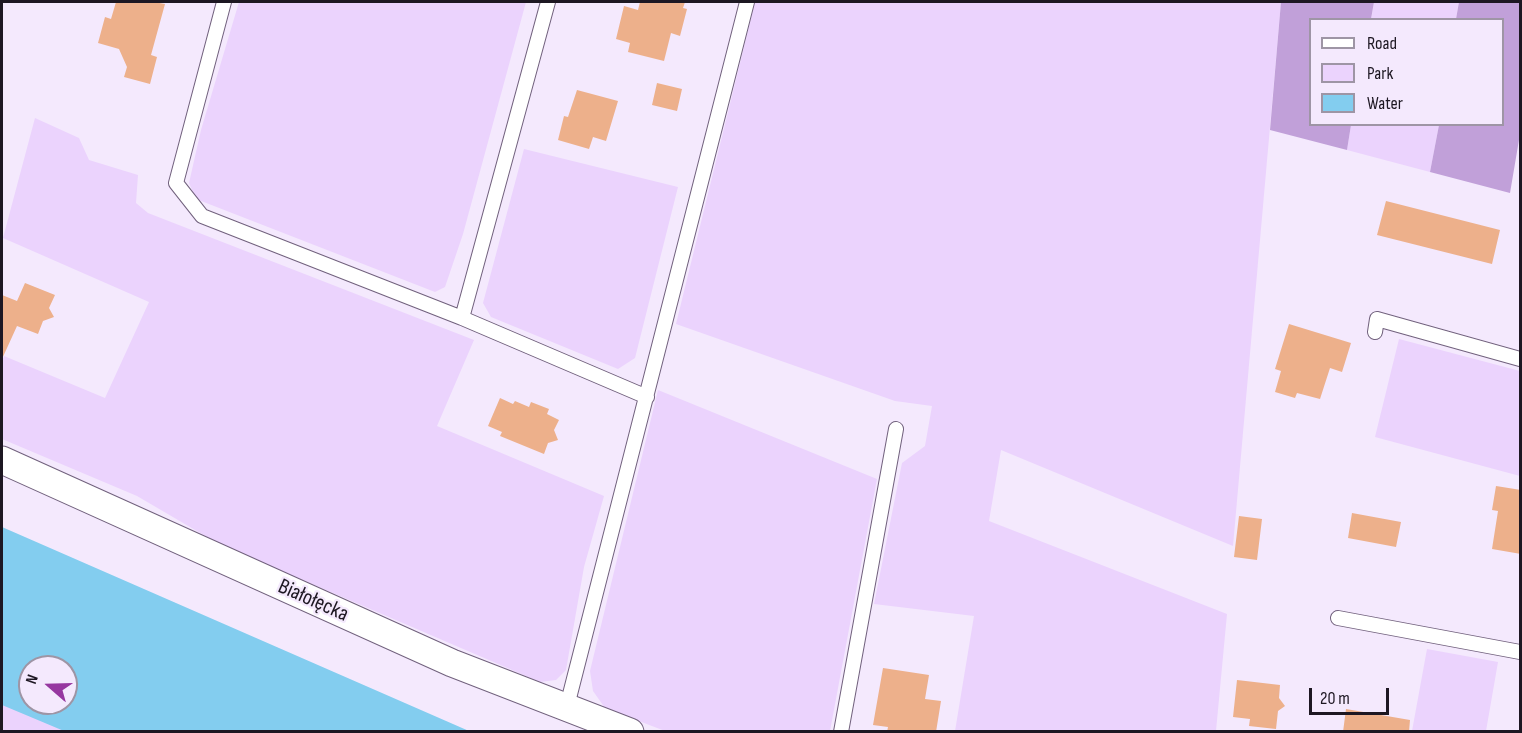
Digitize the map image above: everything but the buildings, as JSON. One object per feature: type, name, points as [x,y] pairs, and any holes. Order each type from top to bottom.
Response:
[{"type":"street","name":"Białołęcka","points":[[2,460],[452,663],[630,732]]},
{"type":"lane","points":[[224,2],[176,183],[202,216],[462,318],[647,397]]},
{"type":"lane","points":[[462,318],[548,2]]},
{"type":"lane","points":[[567,706],[747,2]]},
{"type":"lane","points":[[1375,332],[1377,319],[1521,359]]},
{"type":"lane","points":[[841,732],[896,429]]},
{"type":"lane","points":[[1338,618],[1521,652]]},
{"type":"green space","points":[[239,2],[526,2],[463,234],[445,287],[435,292],[196,199],[189,183],[201,130]]},
{"type":"green space","points":[[755,2],[1281,2],[1233,546],[1001,450],[989,521],[1227,614],[1216,731],[955,731],[974,616],[874,604],[902,463],[925,446],[932,406],[895,401],[676,324]]},
{"type":"green space","points":[[1374,2],[1459,2],[1456,18],[1371,18]]},
{"type":"green space","points":[[35,118],[79,138],[89,160],[138,175],[136,203],[148,213],[474,340],[437,426],[604,496],[584,567],[566,670],[556,680],[540,682],[219,544],[137,496],[2,439],[2,361],[4,356],[105,398],[149,302],[3,238]]},
{"type":"green space","points":[[1351,126],[1439,126],[1430,172],[1347,150]]},
{"type":"green space","points":[[524,149],[678,187],[635,358],[618,369],[491,317],[483,303]]},
{"type":"green space","points":[[1399,339],[1520,371],[1520,476],[1375,437]]},
{"type":"green space","points":[[658,390],[877,479],[830,731],[665,731],[605,708],[593,691],[590,671]]},
{"type":"green space","points":[[1427,649],[1498,662],[1486,731],[1412,731]]},
{"type":"green space","points":[[2,702],[18,709],[18,715],[32,715],[70,731],[2,731]]},
{"type":"shaded area","points":[[1281,2],[1374,2],[1371,18],[1309,18],[1309,126],[1351,126],[1347,150],[1270,130]]},
{"type":"shaded area","points":[[1459,2],[1520,2],[1520,134],[1510,193],[1430,172],[1439,126],[1504,126],[1504,18],[1456,18]]},
{"type":"water","points":[[2,527],[469,731],[64,731],[26,715],[78,715],[78,655],[18,655],[18,712],[2,705]]}]
